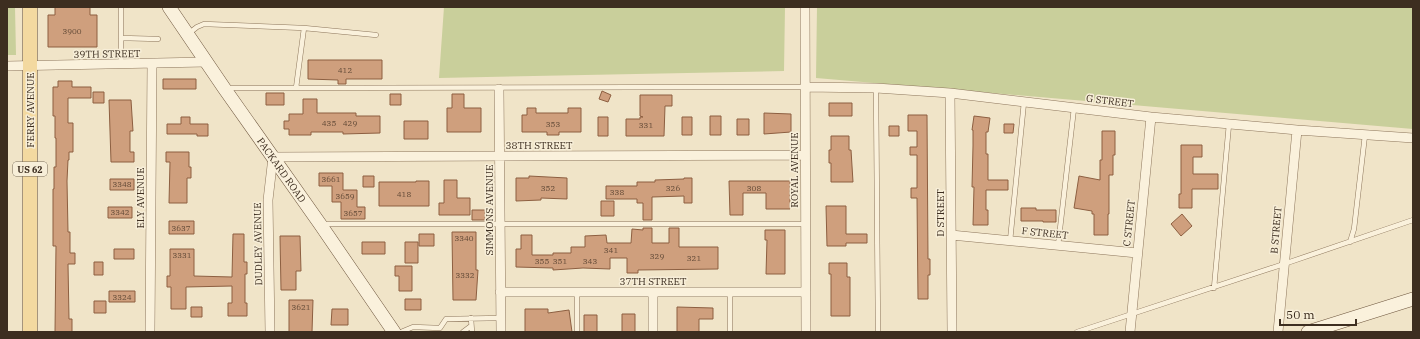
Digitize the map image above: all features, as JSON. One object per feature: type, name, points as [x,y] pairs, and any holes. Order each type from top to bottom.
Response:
[{"type":"main road","name":"FERRY AVENUE","points":[[30,7],[30,332]]},
{"type":"street","name":"PACKARD ROAD","points":[[169,7],[394,332]]},
{"type":"street","name":"ROYAL AVENUE","points":[[805,7],[806,332]]},
{"type":"street","name":"39TH STREET","points":[[7,66],[206,62]]},
{"type":"street","name":"ELY AVENUE","points":[[150,332],[152,64]]},
{"type":"street","name":"G STREET","points":[[805,88],[876,88],[950,93],[1151,117],[1297,130],[1413,138]]},
{"type":"street","name":"SIMMONS AVENUE","points":[[499,89],[501,332]]},
{"type":"street","name":"D STREET","points":[[950,93],[952,332]]},
{"type":"street","name":"C STREET","points":[[1130,332],[1151,117]]},
{"type":"street","name":"B STREET","points":[[1278,332],[1297,130]]},
{"type":"street","name":"38TH STREET","points":[[273,157],[805,155]]},
{"type":"street","name":"DUDLEY AVENUE","points":[[270,332],[268,200],[273,157]]},
{"type":"street","name":"F STREET","points":[[951,235],[1137,253]]},
{"type":"street","name":"37TH STREET","points":[[500,292],[806,292]]},
{"type":"street","points":[[653,293],[653,332]]},
{"type":"street","points":[[1308,332],[1413,299]]},
{"type":"lane","points":[[121,64],[122,7]]},
{"type":"lane","points":[[188,34],[197,26],[204,24],[304,28],[376,35]]},
{"type":"lane","points":[[296,88],[304,28]]},
{"type":"lane","points":[[121,38],[158,38]]},
{"type":"lane","points":[[224,88],[805,88]]},
{"type":"lane","points":[[876,88],[878,332]]},
{"type":"lane","points":[[1010,241],[1024,102]]},
{"type":"lane","points":[[1058,246],[1074,108]]},
{"type":"lane","points":[[1214,288],[1229,124]]},
{"type":"lane","points":[[1350,242],[1354,229],[1365,135]]},
{"type":"lane","points":[[1076,332],[1214,288],[1413,220]]},
{"type":"lane","points":[[320,224],[806,224]]},
{"type":"lane","points":[[577,292],[577,332]]},
{"type":"lane","points":[[730,292],[730,332]]},
{"type":"lane","points":[[471,318],[472,332]]},
{"type":"lane","points":[[401,332],[413,327],[440,328],[446,319],[501,318]]},
{"type":"lane","points":[[463,332],[471,326]]},
{"type":"green space","points":[[7,7],[15,7],[16,55],[7,55]]},
{"type":"green space","points":[[444,7],[785,7],[784,71],[439,78]]},
{"type":"green space","points":[[817,7],[1413,7],[1413,129],[816,78]]},
{"type":"building","points":[[55,7],[90,7],[90,15],[97,15],[97,47],[48,47],[48,15],[55,15]]},
{"type":"building","points":[[308,60],[382,60],[382,79],[346,79],[346,84],[338,84],[338,80],[308,79]]},
{"type":"building","points":[[163,79],[196,79],[196,89],[163,89]]},
{"type":"building","points":[[58,81],[72,81],[72,87],[91,87],[91,98],[68,98],[68,123],[73,123],[73,152],[69,152],[67,181],[70,253],[75,253],[75,264],[68,264],[69,319],[72,319],[72,332],[55,332],[56,246],[53,246],[53,189],[54,167],[56,167],[56,138],[55,116],[53,116],[53,87],[58,87]]},
{"type":"building","points":[[602,91],[611,95],[608,102],[599,99]]},
{"type":"building","points":[[93,92],[104,92],[104,103],[93,103]]},
{"type":"building","points":[[266,93],[284,93],[284,105],[266,105]]},
{"type":"building","points":[[390,94],[401,94],[401,105],[390,105]]},
{"type":"building","points":[[452,94],[464,94],[464,108],[481,108],[481,132],[447,132],[447,108],[452,108]]},
{"type":"building","points":[[640,95],[672,95],[672,106],[665,106],[664,136],[626,136],[626,119],[640,119],[640,117],[643,117],[640,116]]},
{"type":"building","points":[[303,99],[317,99],[317,113],[356,113],[356,116],[380,116],[380,133],[343,134],[343,132],[311,132],[311,135],[289,135],[289,129],[284,129],[284,121],[289,121],[289,114],[303,114]]},
{"type":"building","points":[[109,100],[131,100],[133,131],[130,131],[130,152],[134,152],[134,162],[111,162]]},
{"type":"building","points":[[829,103],[852,103],[852,116],[829,116]]},
{"type":"building","points":[[527,108],[536,108],[536,113],[568,113],[568,108],[581,108],[581,132],[559,132],[559,135],[547,135],[547,132],[522,132],[522,115],[527,115]]},
{"type":"building","points":[[764,113],[791,114],[791,132],[764,134]]},
{"type":"building","points":[[908,115],[927,115],[928,259],[930,259],[928,299],[918,299],[917,198],[911,198],[911,188],[917,188],[917,155],[910,155],[910,147],[917,147],[917,131],[908,131]]},
{"type":"building","points":[[710,116],[721,116],[721,135],[710,135]]},
{"type":"building","points":[[974,116],[990,118],[988,132],[986,132],[988,180],[1008,180],[1008,190],[986,190],[988,225],[973,225],[974,187],[972,187],[972,130]]},
{"type":"building","points":[[181,117],[190,117],[190,124],[208,124],[208,136],[197,136],[197,134],[167,134],[167,124],[181,124]]},
{"type":"building","points":[[598,117],[608,117],[608,136],[598,136]]},
{"type":"building","points":[[682,117],[692,117],[692,135],[682,135]]},
{"type":"building","points":[[737,119],[749,119],[749,135],[737,135]]},
{"type":"building","points":[[404,121],[428,121],[428,139],[404,139]]},
{"type":"building","points":[[1004,124],[1014,124],[1013,133],[1004,133]]},
{"type":"building","points":[[889,126],[899,126],[899,136],[889,136]]},
{"type":"building","points":[[1102,131],[1115,131],[1115,155],[1113,155],[1113,175],[1109,175],[1108,235],[1094,235],[1094,214],[1092,214],[1092,211],[1074,208],[1079,176],[1100,180]]},
{"type":"building","points":[[831,136],[849,136],[849,150],[851,150],[853,182],[831,182],[829,150],[831,150]]},
{"type":"building","points":[[1181,145],[1202,145],[1202,157],[1193,157],[1193,174],[1218,174],[1218,189],[1192,189],[1192,208],[1179,208],[1179,194],[1181,194]]},
{"type":"building","points":[[166,152],[189,152],[191,178],[187,178],[187,203],[169,203],[170,162],[166,162]]},
{"type":"building","points":[[319,173],[343,173],[343,190],[357,190],[357,207],[365,207],[365,219],[341,219],[341,202],[332,202],[332,186],[319,186]]},
{"type":"building","points":[[363,176],[374,176],[374,187],[363,187]]},
{"type":"building","points":[[529,176],[567,178],[567,199],[541,198],[541,200],[516,201],[516,178],[529,178]]},
{"type":"building","points":[[692,178],[692,203],[684,203],[684,196],[652,197],[652,220],[643,220],[643,203],[637,203],[637,199],[606,199],[606,186],[637,186],[637,182],[655,182],[655,180]]},
{"type":"building","points":[[110,179],[134,179],[134,190],[110,190]]},
{"type":"building","points":[[444,180],[457,180],[457,198],[470,198],[470,215],[439,215],[439,203],[444,203]]},
{"type":"building","points":[[429,181],[429,206],[379,206],[379,182]]},
{"type":"building","points":[[729,181],[790,181],[790,209],[766,209],[766,193],[743,193],[743,215],[730,215]]},
{"type":"building","points":[[601,201],[614,201],[614,216],[601,216]]},
{"type":"building","points":[[826,206],[846,206],[846,234],[867,234],[867,243],[846,243],[846,246],[827,246]]},
{"type":"building","points":[[108,207],[132,207],[132,218],[108,218]]},
{"type":"building","points":[[1021,208],[1056,210],[1056,222],[1021,221]]},
{"type":"building","points":[[472,210],[485,210],[485,220],[472,220]]},
{"type":"building","points":[[1182,214],[1192,226],[1181,236],[1171,224]]},
{"type":"building","points":[[169,221],[194,221],[194,234],[169,234]]},
{"type":"building","points":[[643,228],[652,228],[652,243],[669,243],[669,228],[679,228],[679,247],[718,247],[718,269],[638,270],[638,273],[627,273],[627,258],[610,258],[610,269],[583,268],[553,270],[553,268],[516,267],[516,249],[521,249],[521,235],[532,235],[532,255],[553,255],[553,253],[571,253],[571,247],[585,247],[585,236],[606,235],[607,243],[631,243],[632,229],[643,230]]},
{"type":"building","points":[[765,230],[785,230],[785,274],[766,274],[767,240],[765,240]]},
{"type":"building","points":[[452,232],[476,232],[476,270],[478,270],[476,300],[453,300]]},
{"type":"building","points":[[233,234],[244,234],[244,262],[247,262],[247,274],[245,274],[245,303],[247,303],[247,316],[228,316],[228,303],[232,303],[232,286],[186,287],[186,309],[171,309],[171,287],[167,287],[167,276],[170,276],[170,249],[194,249],[194,276],[232,277]]},
{"type":"building","points":[[419,234],[434,234],[434,246],[419,246]]},
{"type":"building","points":[[280,236],[300,236],[301,271],[296,271],[296,290],[281,290]]},
{"type":"building","points":[[362,242],[385,242],[385,254],[362,254]]},
{"type":"building","points":[[405,242],[418,242],[418,263],[405,263]]},
{"type":"building","points":[[114,249],[134,249],[134,259],[114,259]]},
{"type":"building","points":[[94,262],[103,262],[103,275],[94,275]]},
{"type":"building","points":[[829,263],[847,263],[847,277],[850,277],[850,316],[831,316],[831,274],[829,274]]},
{"type":"building","points":[[395,266],[412,266],[412,291],[399,291],[399,276],[395,276]]},
{"type":"building","points":[[109,291],[135,291],[135,302],[109,302]]},
{"type":"building","points":[[405,299],[421,299],[421,310],[405,310]]},
{"type":"building","points":[[289,300],[313,300],[312,332],[289,332]]},
{"type":"building","points":[[94,301],[106,301],[106,313],[94,313]]},
{"type":"building","points":[[191,307],[202,307],[202,317],[191,317]]},
{"type":"building","points":[[677,307],[713,308],[713,319],[699,319],[699,332],[677,332]]},
{"type":"building","points":[[332,309],[348,309],[348,325],[331,325]]},
{"type":"building","points":[[525,309],[548,309],[548,313],[569,310],[572,332],[525,332]]},
{"type":"building","points":[[622,314],[635,314],[635,332],[622,332]]},
{"type":"building","points":[[584,315],[597,315],[597,332],[584,332]]}]
